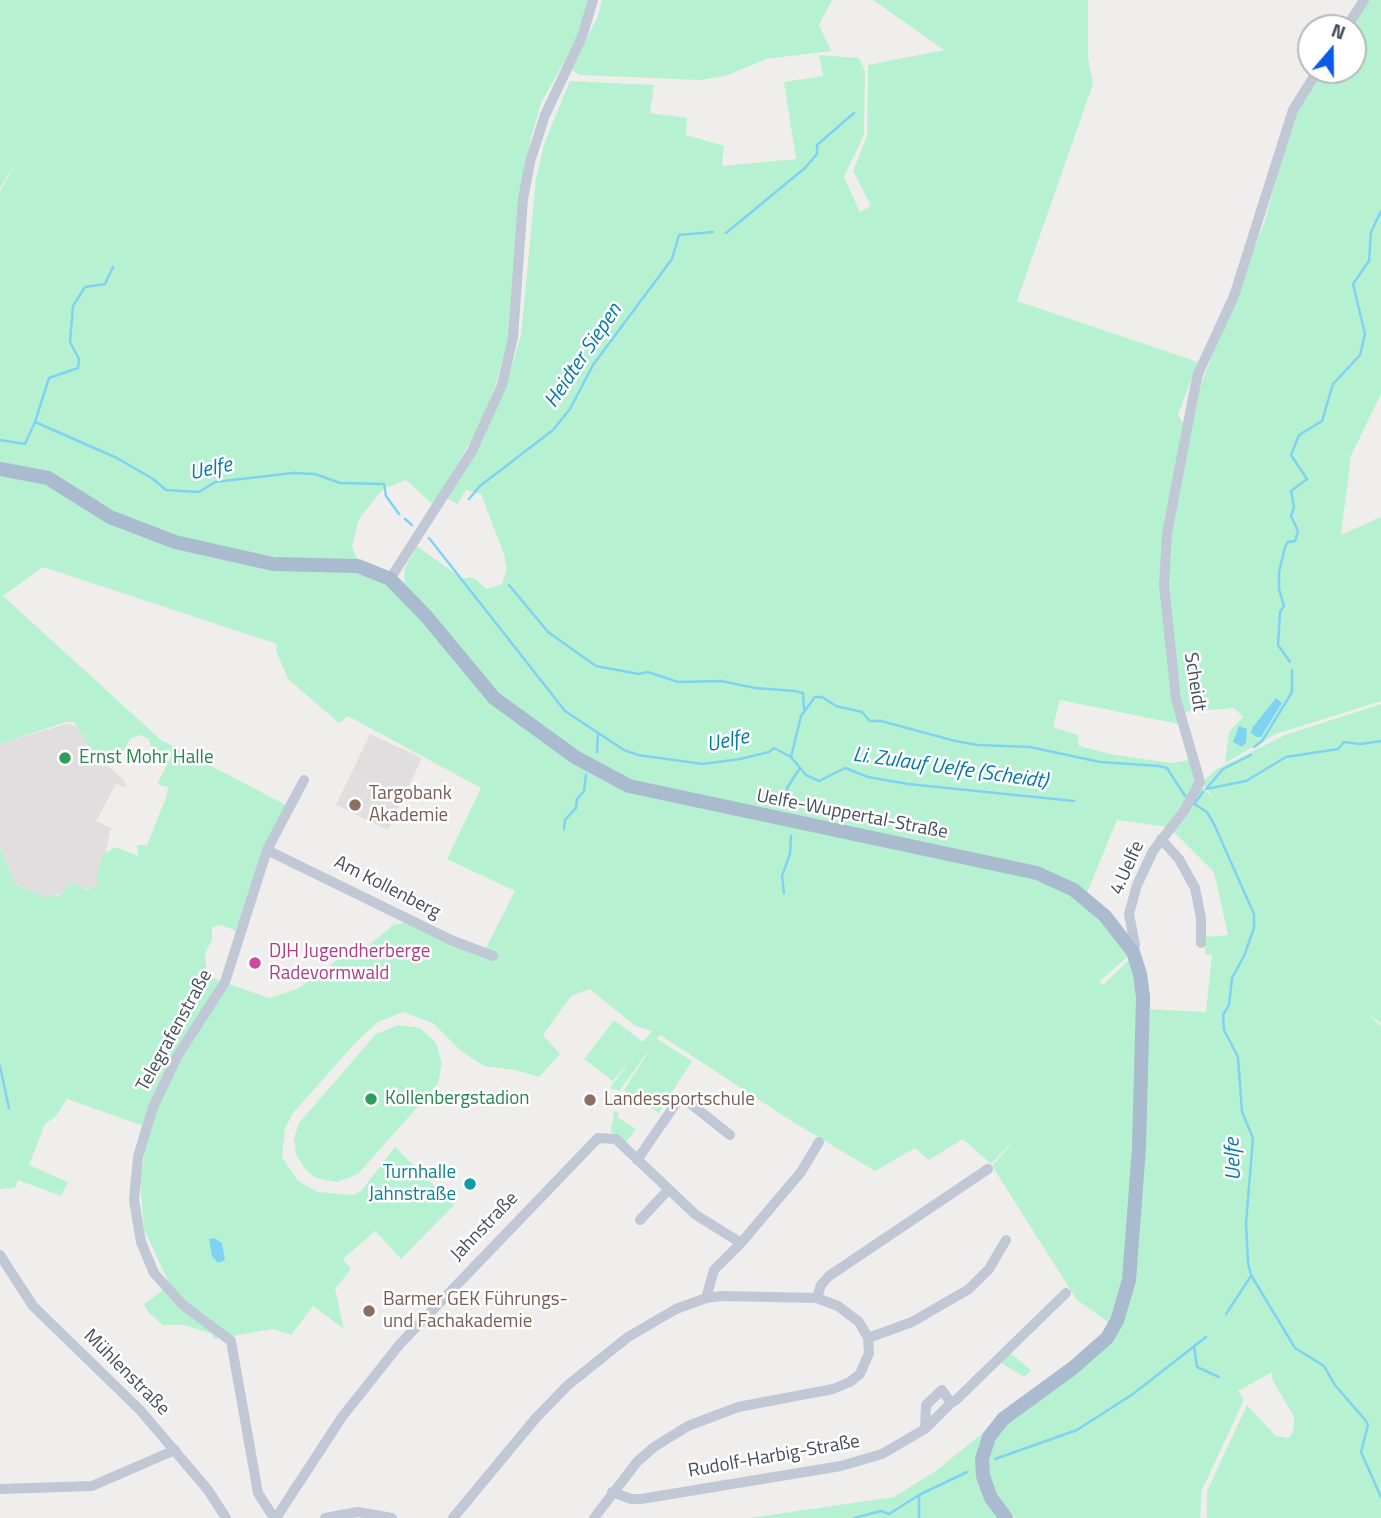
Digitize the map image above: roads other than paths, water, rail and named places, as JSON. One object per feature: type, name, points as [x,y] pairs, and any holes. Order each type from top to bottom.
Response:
[{"type":"main road","name":"Uelfe-Wuppertal-Straße","points":[[0,469],[48,478],[110,517],[175,542],[273,564],[358,566],[390,579],[426,616],[494,698],[543,735],[612,778],[660,795],[1003,865],[1051,878],[1096,907],[1133,952],[1140,974],[1143,1009],[1139,1148],[1129,1280],[1117,1321],[1107,1338],[1073,1368],[1003,1419],[989,1437],[983,1454],[983,1476],[991,1498],[1006,1518]]},
{"type":"street","points":[[390,579],[472,450],[502,385],[516,315],[523,199],[530,162],[545,115],[582,37],[593,0]]},
{"type":"street","name":"Scheidt","points":[[1200,782],[1176,699],[1164,585],[1167,534],[1198,374],[1234,296],[1293,110],[1309,84]]},
{"type":"street","name":"Telegrafenstraße","points":[[275,1518],[258,1493],[231,1342],[183,1305],[154,1273],[141,1242],[134,1200],[140,1145],[153,1107],[178,1055],[225,982],[267,850],[304,780]]},
{"type":"street","name":"4.Uelfe","points":[[1133,952],[1135,945],[1129,914],[1132,899],[1149,857],[1184,811],[1200,782]]},
{"type":"street","name":"4.Uelfe","points":[[1161,839],[1180,859],[1195,888],[1200,910],[1200,943]]},
{"type":"street","name":"Am Kollenberg","points":[[267,850],[451,940],[493,956]]},
{"type":"street","points":[[730,1135],[686,1100],[679,1099],[637,1160],[696,1215],[741,1243]]},
{"type":"street","name":"Jahnstraße","points":[[275,1518],[342,1417],[400,1343],[584,1150],[601,1137],[615,1139],[637,1160]]},
{"type":"street","points":[[706,1298],[714,1270],[741,1243],[801,1172],[819,1142]]},
{"type":"street","points":[[817,1298],[821,1285],[829,1276],[988,1169]]},
{"type":"street","points":[[640,1220],[668,1190]]},
{"type":"street","points":[[868,1338],[912,1322],[969,1289],[989,1269],[1006,1240]]},
{"type":"street","name":"Mühlenstraße","points":[[0,1255],[33,1306],[114,1383],[175,1450],[208,1490],[226,1518]]},
{"type":"street","points":[[925,1429],[926,1405],[942,1390],[951,1403],[1066,1293]]},
{"type":"street","points":[[453,1518],[535,1419],[586,1369],[642,1328],[676,1309],[706,1298],[766,1295],[817,1298],[849,1312],[859,1322],[868,1338],[866,1362],[860,1374],[850,1382],[833,1389],[738,1407],[701,1419],[654,1447],[612,1492],[594,1518]]},
{"type":"street","name":"Rudolf-Harbig-Straße","points":[[612,1492],[631,1499],[641,1499],[841,1466],[882,1454],[925,1429],[951,1403]]},
{"type":"street","points":[[0,1489],[92,1486],[175,1450]]},
{"type":"street","points":[[325,1518],[358,1512],[392,1518]]},
{"type":"water","points":[[1276,698],[1282,703],[1261,737],[1256,737],[1251,733],[1252,728]]},
{"type":"water","points":[[1239,726],[1247,729],[1246,743],[1242,747],[1233,742]]},
{"type":"water","points":[[214,1238],[222,1243],[225,1260],[218,1263],[212,1256],[209,1239]]},
{"type":"waterway","name":"Heidter Siepen","points":[[726,233],[805,168],[817,154],[817,145],[854,113]]},
{"type":"waterway","points":[[1290,662],[1278,645],[1280,612],[1284,606],[1279,589],[1279,572],[1285,547],[1288,542],[1295,541],[1298,531],[1291,516],[1294,507],[1291,491],[1307,479],[1291,455],[1299,435],[1322,421],[1333,384],[1360,355],[1365,334],[1353,284],[1369,261],[1371,232],[1381,211]]},
{"type":"waterway","name":"Heidter Siepen","points":[[469,499],[480,486],[553,430],[570,409],[593,365],[672,259],[679,235],[713,232]]},
{"type":"waterway","points":[[35,422],[49,378],[78,368],[79,359],[70,342],[73,306],[85,287],[105,284],[113,267]]},
{"type":"waterway","name":"Uelfe","points":[[0,440],[25,444],[35,422],[117,458],[153,479],[166,490],[199,492],[215,482],[293,473],[315,474],[340,483],[384,484],[386,496],[399,514]]},
{"type":"waterway","name":"Uelfe","points":[[405,519],[412,525]]},
{"type":"waterway","name":"Uelfe","points":[[429,538],[565,711],[624,750],[638,755],[703,764],[740,759],[769,752],[774,748],[791,757],[801,716],[815,697],[822,697],[836,706],[862,712],[870,721],[881,721],[955,741],[978,745],[1030,747],[1100,762],[1167,768],[1185,796]]},
{"type":"waterway","points":[[509,585],[548,632],[596,666],[639,674],[648,672],[678,682],[721,681],[755,688],[795,691],[803,693],[804,709]]},
{"type":"waterway","points":[[1254,747],[1262,741],[1292,692],[1292,670]]},
{"type":"waterway","points":[[597,752],[598,734]]},
{"type":"waterway","points":[[1206,789],[1246,781],[1286,757],[1338,749],[1344,742],[1360,744],[1381,741]]},
{"type":"waterway","points":[[1206,789],[1223,769],[1251,755]]},
{"type":"waterway","name":"Li. Zulauf Uelfe (Scheidt)","points":[[791,757],[806,775],[819,781],[845,768],[868,777],[908,784],[1074,801]]},
{"type":"waterway","points":[[792,808],[787,788],[800,768]]},
{"type":"waterway","points":[[564,829],[565,820],[576,808],[577,799],[584,791],[586,775]]},
{"type":"waterway","points":[[1195,803],[1203,792]]},
{"type":"waterway","name":"Uelfe","points":[[1193,803],[1207,812],[1214,824],[1254,914],[1254,928],[1244,956],[1232,978],[1229,1005],[1223,1015],[1224,1030],[1238,1057],[1242,1112],[1253,1138],[1246,1223],[1251,1275],[1295,1348],[1324,1366],[1335,1385],[1366,1421],[1368,1425],[1361,1452],[1381,1497]]},
{"type":"waterway","points":[[784,893],[782,876],[790,854],[791,836]]},
{"type":"waterway","points":[[0,1066],[9,1108]]},
{"type":"waterway","points":[[1226,1314],[1251,1276]]},
{"type":"waterway","points":[[995,1459],[1077,1430],[1133,1394],[1206,1337]]},
{"type":"waterway","points":[[1194,1346],[1197,1367],[1219,1377]]},
{"type":"waterway","points":[[919,1518],[919,1495],[967,1472]]},
{"type":"waterway","points":[[854,1518],[881,1511],[889,1514],[919,1495]]},
{"type":"place","name":"Ernst Mohr Halle","points":[[65,758]]},
{"type":"place","name":"Targobank Akademie","points":[[355,805]]},
{"type":"place","name":"DJH Jugendherberge Radevormwald","points":[[255,963]]},
{"type":"place","name":"Kollenbergstadion","points":[[371,1099]]},
{"type":"place","name":"Landessportschule","points":[[590,1100]]},
{"type":"place","name":"Turnhalle Jahnstraße","points":[[470,1184]]},
{"type":"place","name":"Barmer GEK Führungs- und Fachakademie","points":[[369,1311]]}]
